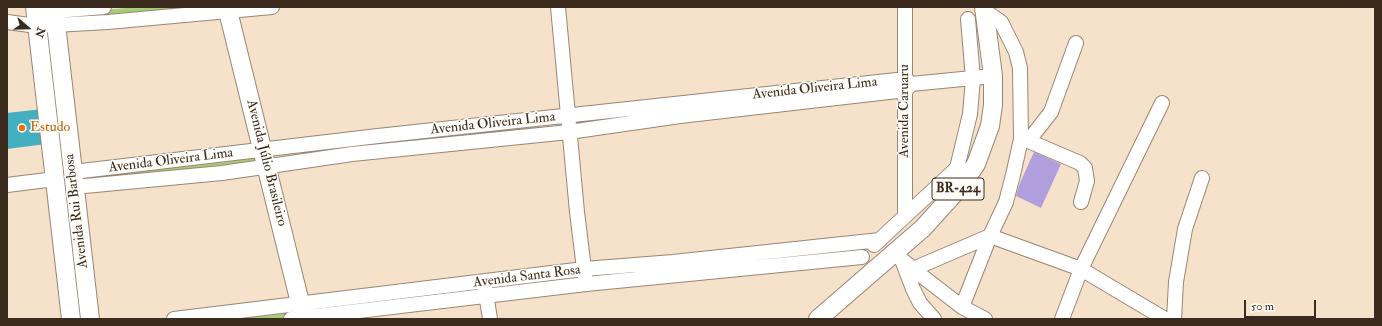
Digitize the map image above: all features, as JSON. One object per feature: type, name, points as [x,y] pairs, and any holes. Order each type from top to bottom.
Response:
[{"type":"main road","name":"Avenida Júlio Brasileiro","points":[[228,9],[265,158],[300,315]]},
{"type":"main road","name":"BR-424","points":[[818,319],[870,275],[898,257],[946,204],[964,170],[982,149],[990,126],[993,105],[993,76],[985,9]]},
{"type":"main road","name":"Avenida Rui Barbosa","points":[[55,14],[90,319]]},
{"type":"main road","name":"Avenida Rui Barbosa","points":[[36,15],[71,319]]},
{"type":"street","points":[[55,14],[104,7]]},
{"type":"street","points":[[7,22],[36,15],[272,7]]},
{"type":"street","points":[[558,7],[569,132],[586,284]]},
{"type":"street","name":"Avenida Caruaru","points":[[905,7],[908,84],[905,215]]},
{"type":"street","points":[[962,307],[990,236],[1006,202],[1024,139],[1022,79],[1016,52],[1001,22],[985,9]]},
{"type":"street","points":[[870,275],[862,257],[905,215],[964,170],[973,79],[968,19]]},
{"type":"street","points":[[1024,139],[1037,132],[1051,112],[1076,43]]},
{"type":"street","name":"Avenida Oliveira Lima","points":[[265,158],[352,154],[569,132],[810,96],[908,84],[993,76]]},
{"type":"street","name":"Avenida Oliveira Lima","points":[[74,180],[265,158],[568,116],[810,96]]},
{"type":"street","points":[[1062,319],[1081,269],[1162,103]]},
{"type":"street","points":[[1024,139],[1080,163],[1085,168],[1087,181],[1081,202]]},
{"type":"street","points":[[1174,319],[1176,282],[1185,229],[1202,178]]},
{"type":"street","points":[[7,185],[55,179]]},
{"type":"street","points":[[913,269],[990,236],[1081,269],[1165,319]]},
{"type":"street","name":"Avenida Santa Rosa","points":[[174,319],[300,315],[485,289],[584,269],[673,262],[880,240]]},
{"type":"street","name":"Avenida Santa Rosa","points":[[485,289],[586,284],[862,257]]},
{"type":"street","points":[[898,257],[962,307],[985,319]]},
{"type":"street","points":[[898,257],[912,290],[920,303],[934,319]]},
{"type":"street","points":[[485,289],[490,319]]},
{"type":"green space","points":[[137,7],[225,7],[60,20],[72,13]]},
{"type":"green space","points":[[260,153],[264,164],[77,185],[75,174]]},
{"type":"green space","points":[[298,305],[301,317],[286,319],[188,319]]},
{"type":"water","points":[[42,109],[46,144],[7,149],[7,113]]},
{"type":"building","points":[[1034,152],[1061,164],[1041,208],[1016,196],[1020,183]]},
{"type":"place","name":"Estudo","points":[[22,128]]}]
